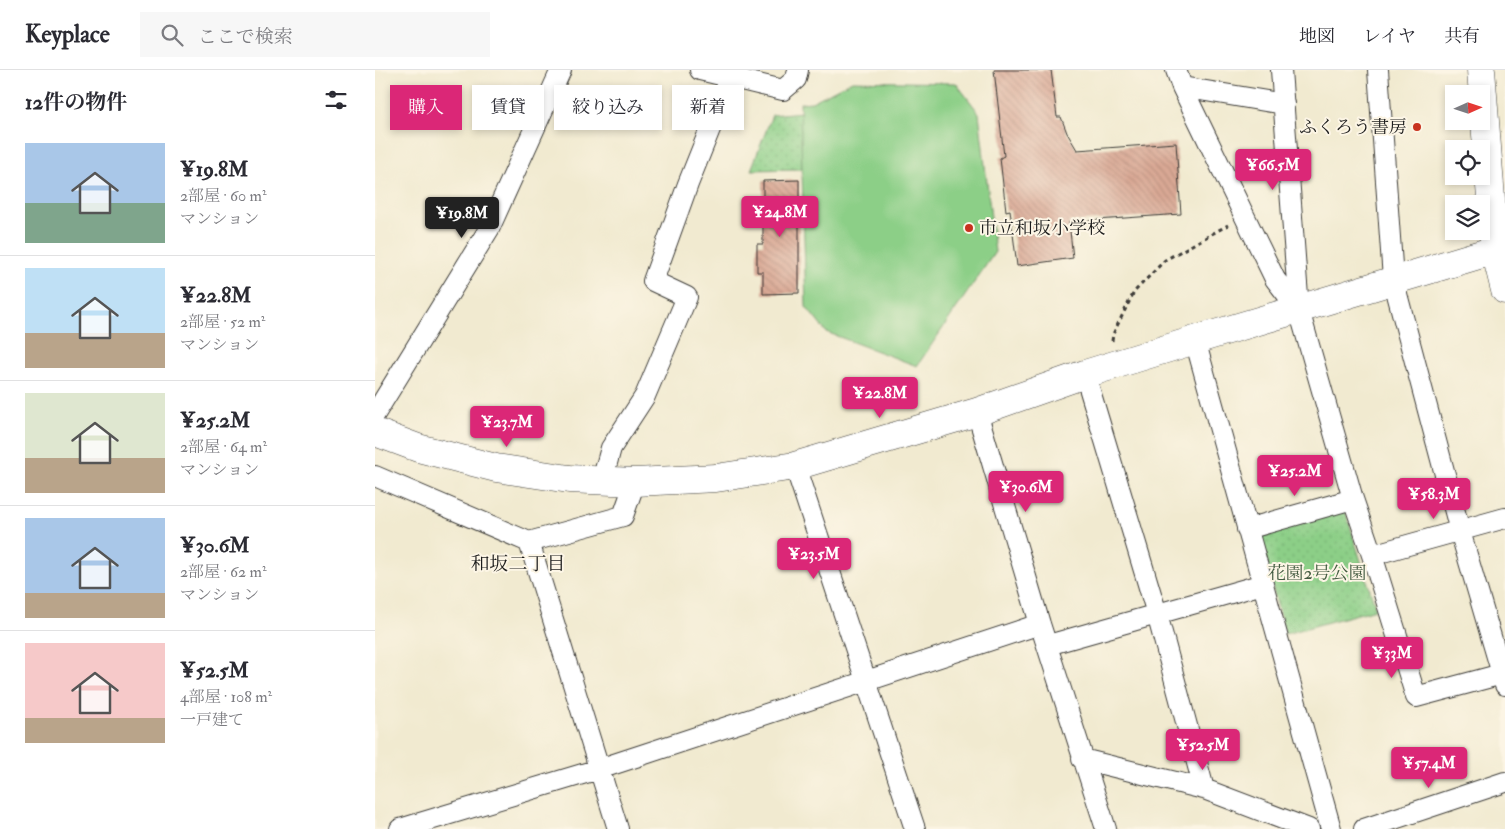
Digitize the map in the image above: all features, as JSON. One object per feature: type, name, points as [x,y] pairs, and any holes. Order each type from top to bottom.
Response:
[{"type":"street","points":[[375,414],[489,229],[561,70]]},
{"type":"street","points":[[700,70],[730,79],[783,90],[796,79],[798,70]]},
{"type":"street","points":[[1281,70],[1299,310],[1353,499],[1372,554],[1416,698],[1503,679],[1460,531],[1393,279],[1377,70]]},
{"type":"street","points":[[1481,70],[1505,290]]},
{"type":"street","points":[[1179,78],[1283,104]]},
{"type":"street","points":[[1179,78],[1243,216],[1275,279],[1299,310]]},
{"type":"street","points":[[602,481],[611,448],[645,396],[687,297],[653,281],[688,184],[730,79]]},
{"type":"street","points":[[375,432],[418,448],[497,468],[569,479],[635,482],[716,478],[795,466],[977,412],[1085,374],[1299,310],[1393,279],[1500,249]]},
{"type":"street","points":[[1195,340],[1331,829]]},
{"type":"street","points":[[1085,374],[1157,614],[1204,789]]},
{"type":"street","points":[[977,412],[1040,624],[1106,829]]},
{"type":"street","points":[[795,466],[915,829]]},
{"type":"street","points":[[375,476],[529,542],[623,516],[635,482]]},
{"type":"street","points":[[1247,529],[1353,499]]},
{"type":"street","points":[[1372,554],[1505,518]]},
{"type":"street","points":[[529,542],[618,829]]},
{"type":"street","points":[[1048,644],[1263,584]]},
{"type":"street","points":[[400,829],[599,769],[1040,624]]},
{"type":"street","points":[[1082,759],[1204,789],[1309,829]]},
{"type":"street","points":[[1364,829],[1505,782]]},
{"type":"path","points":[[1113,366],[1110,351],[1113,334],[1134,292],[1165,260],[1243,216]]},
{"type":"green space","points":[[852,81],[956,83],[979,113],[995,252],[917,366],[826,332],[806,307],[800,103],[812,102]]},
{"type":"green space","points":[[801,112],[802,169],[751,170],[772,115]]},
{"type":"green space","name":"花園2号公園","points":[[1345,510],[1376,609],[1285,634],[1258,534]]},
{"type":"building","points":[[994,70],[1051,70],[1057,117],[1061,117],[1067,133],[1077,150],[1176,143],[1181,214],[1069,222],[1073,258],[1017,266],[1010,210],[1006,211],[1000,158],[1004,156]]},
{"type":"building","points":[[799,180],[799,293],[763,294],[763,272],[757,272],[757,244],[763,244],[763,181]]},
{"type":"place","name":"ふくろう書房","points":[[1417,127]]},
{"type":"place","name":"市立和坂小学校","points":[[969,228]]},
{"type":"district","name":"和坂二丁目","points":[[518,564]]}]
